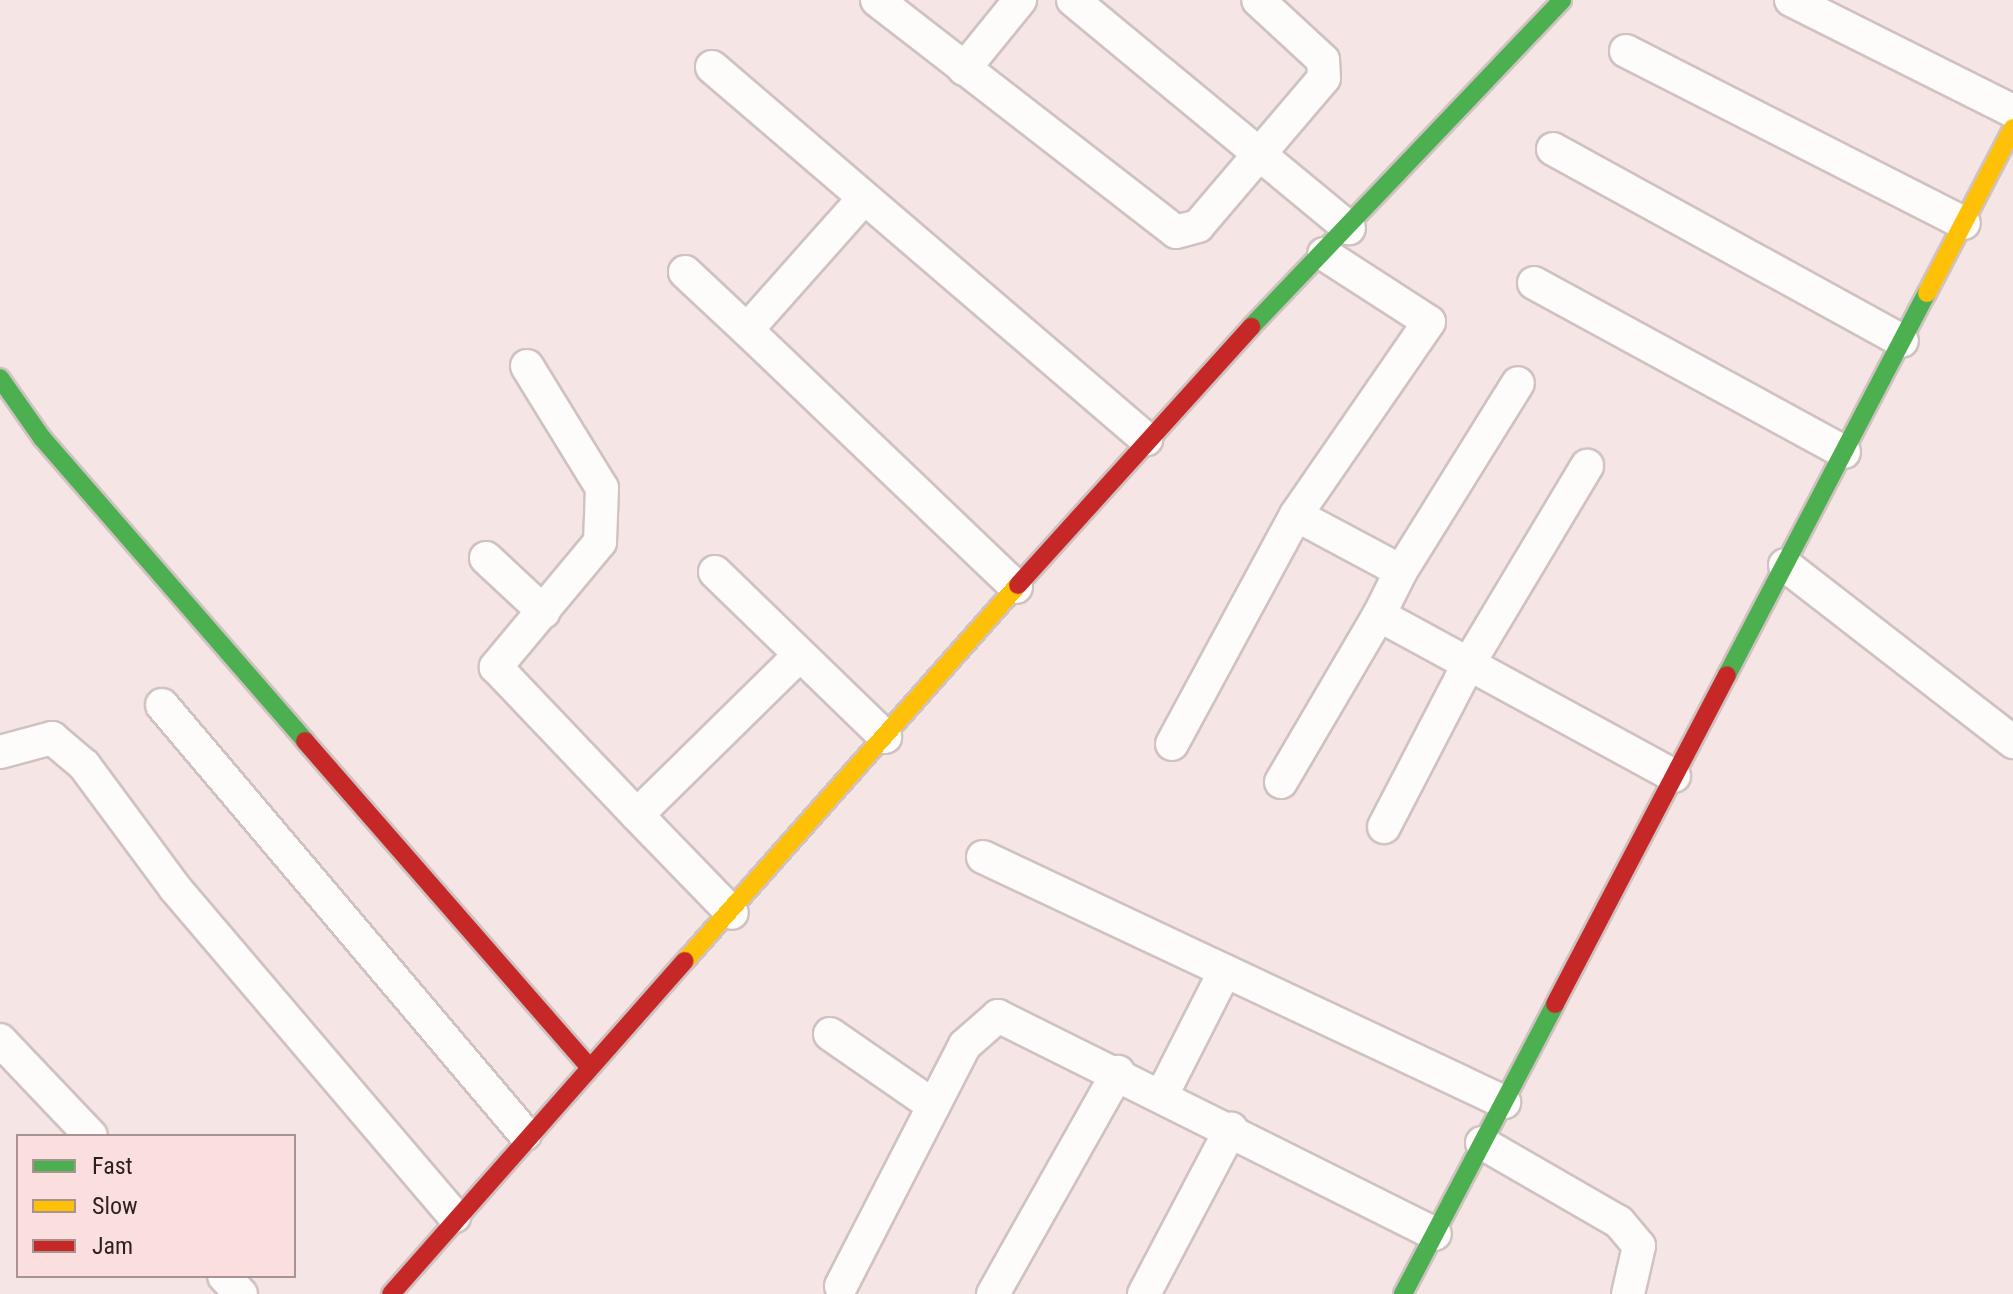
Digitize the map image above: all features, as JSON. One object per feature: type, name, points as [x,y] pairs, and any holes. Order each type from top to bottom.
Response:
[{"type":"street","points":[[877,0],[1176,232],[1198,226],[1324,78],[1323,60],[1258,0]]},
{"type":"street","points":[[964,69],[1020,0]]},
{"type":"street","points":[[1073,0],[1349,228]]},
{"type":"street","points":[[391,1294],[525,1134],[732,913],[1146,439],[1562,0]]},
{"type":"street","points":[[1791,0],[2013,111]]},
{"type":"street","points":[[1626,51],[1964,223]]},
{"type":"street","points":[[712,67],[1146,439]]},
{"type":"street","points":[[1403,1294],[2013,128]]},
{"type":"street","points":[[1553,149],[1902,341]]},
{"type":"street","points":[[747,330],[864,198]]},
{"type":"street","points":[[1172,744],[1296,515],[1429,322],[1324,254]]},
{"type":"street","points":[[685,272],[1016,587]]},
{"type":"street","points":[[1534,283],[1844,452]]},
{"type":"street","points":[[527,366],[602,488],[600,542],[496,667],[732,913]]},
{"type":"street","points":[[0,378],[42,438],[589,1067]]},
{"type":"street","points":[[1281,782],[1379,615],[1401,571],[1518,383]]},
{"type":"street","points":[[1384,827],[1469,663],[1587,466]]},
{"type":"street","points":[[1296,515],[1401,571]]},
{"type":"street","points":[[486,558],[544,612]]},
{"type":"street","points":[[1785,565],[2013,742]]},
{"type":"street","points":[[715,572],[885,737]]},
{"type":"street","points":[[1379,615],[1674,776]]},
{"type":"street","points":[[637,815],[800,655]]},
{"type":"street","points":[[162,705],[525,1134]]},
{"type":"street","points":[[0,752],[52,738],[84,765],[185,899],[454,1216]]},
{"type":"street","points":[[983,857],[1504,1102]]},
{"type":"street","points":[[1162,1095],[1225,971]]},
{"type":"street","points":[[841,1286],[965,1045],[998,1016],[1118,1072],[1435,1234]]},
{"type":"street","points":[[830,1034],[934,1106]]},
{"type":"street","points":[[0,1040],[89,1134]]},
{"type":"street","points":[[993,1294],[1118,1072]]},
{"type":"street","points":[[1144,1294],[1231,1129]]},
{"type":"street","points":[[1482,1143],[1619,1222],[1639,1246],[1628,1294]]},
{"type":"street","points":[[226,1278],[241,1294]]},
{"type":"traffic: fast","points":[[1251,327],[1562,0]]},
{"type":"traffic: fast","points":[[1727,675],[1927,293]]},
{"type":"traffic: fast","points":[[0,378],[42,438],[305,741]]},
{"type":"traffic: fast","points":[[1403,1294],[1555,1004]]},
{"type":"traffic: slow","points":[[1927,293],[2013,128]]},
{"type":"traffic: slow","points":[[685,961],[1018,585]]},
{"type":"traffic: jam","points":[[1018,585],[1251,327]]},
{"type":"traffic: jam","points":[[1555,1004],[1727,675]]},
{"type":"traffic: jam","points":[[305,741],[589,1067]]},
{"type":"traffic: jam","points":[[391,1294],[685,961]]}]
